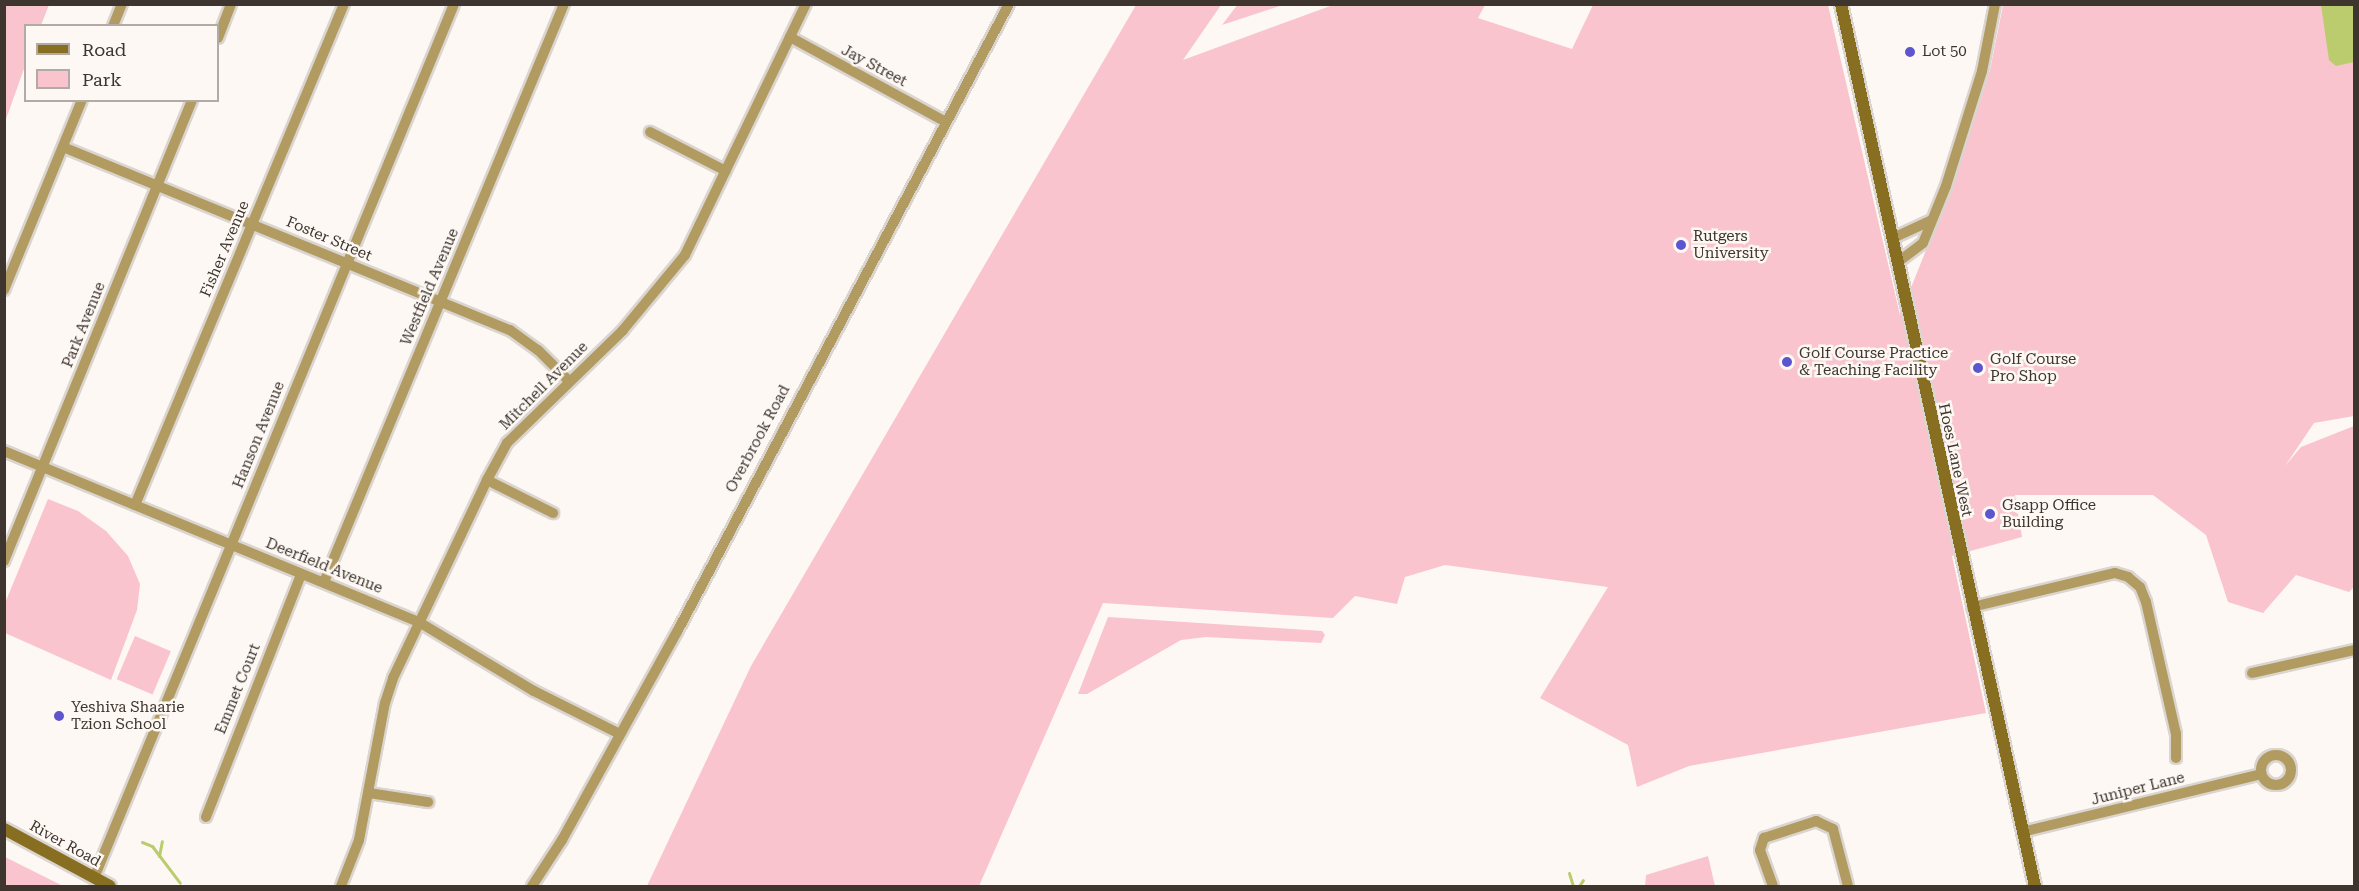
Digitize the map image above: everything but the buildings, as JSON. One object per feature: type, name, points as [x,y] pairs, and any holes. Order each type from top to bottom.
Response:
[{"type":"street","points":[[114,24],[122,4]]},
{"type":"street","points":[[219,35],[231,4]]},
{"type":"street","name":"Fisher Avenue","points":[[135,505],[344,4]]},
{"type":"street","name":"Hanson Avenue","points":[[94,878],[345,262],[454,4]]},
{"type":"street","name":"Westfield Avenue","points":[[324,582],[564,4]]},
{"type":"street","name":"Mitchell Avenue","points":[[341,886],[359,840],[385,703],[419,622],[487,480],[507,444],[657,293],[684,255],[806,4]]},
{"type":"street","name":"Overbrook Road","points":[[532,886],[620,734],[944,121],[1009,4]]},
{"type":"street","name":"Hoes Lane West","points":[[1841,4],[2035,886]]},
{"type":"street","points":[[1898,261],[1923,243],[1946,186],[1982,71],[1995,4]]},
{"type":"street","name":"Jay Street","points":[[790,37],[944,121]]},
{"type":"street","points":[[4,291],[81,102]]},
{"type":"street","name":"Park Avenue","points":[[4,561],[191,102]]},
{"type":"street","points":[[650,132],[726,171]]},
{"type":"street","name":"Foster Street","points":[[63,147],[510,330],[538,350],[569,381]]},
{"type":"street","points":[[1893,238],[1930,221]]},
{"type":"street","name":"Deerfield Avenue","points":[[4,452],[419,622],[534,691],[620,734]]},
{"type":"street","points":[[487,480],[553,513]]},
{"type":"street","points":[[1972,607],[2115,573],[2128,577],[2140,587],[2146,602],[2176,734],[2176,758]]},
{"type":"street","name":"Emmet Court","points":[[206,817],[301,574]]},
{"type":"street","points":[[2252,673],[2355,650]]},
{"type":"street","name":"Juniper Lane","points":[[2022,832],[2261,774]]},
{"type":"street","points":[[369,793],[428,801]]},
{"type":"street","points":[[1773,886],[1760,850],[1764,837],[1816,821],[1833,829],[1848,886]]},
{"type":"street","name":"River Road","points":[[4,828],[110,886]]},
{"type":"green space","points":[[5,4],[49,5],[41,24],[24,24],[24,69],[5,122]]},
{"type":"green space","points":[[1238,4],[1283,4],[1283,5],[1222,25]]},
{"type":"green space","name":"Rutgers University","points":[[1136,5],[1221,5],[1183,60],[1333,5],[1485,5],[1478,18],[1572,49],[1593,5],[1828,5],[1900,315],[1957,173],[1990,70],[2003,5],[2354,5],[2354,416],[2314,423],[2285,466],[2301,447],[2354,426],[2354,587],[2349,592],[2296,575],[2263,613],[2228,602],[2206,535],[2153,495],[2015,495],[2022,537],[1952,556],[1986,713],[1689,766],[1637,787],[1628,745],[1540,698],[1608,587],[1445,565],[1405,577],[1397,604],[1355,596],[1333,618],[1103,603],[979,886],[647,886],[751,666]]},
{"type":"green space","points":[[48,499],[78,511],[106,531],[128,556],[140,584],[137,610],[111,680],[5,633],[5,603]]},
{"type":"green space","points":[[1108,617],[1322,631],[1325,635],[1321,643],[1206,637],[1181,640],[1087,694],[1078,694]]},
{"type":"green space","points":[[135,636],[171,651],[153,695],[117,679]]},
{"type":"green space","points":[[1708,856],[1715,886],[1645,886],[1646,875]]},
{"type":"green space","points":[[5,857],[63,886],[5,886]]},
{"type":"shaded area","points":[[2321,5],[2354,5],[2354,62],[2336,66],[2329,60]]},
{"type":"waterway","points":[[159,856],[162,841]]},
{"type":"waterway","points":[[142,842],[152,846],[180,883]]},
{"type":"waterway","points":[[1569,873],[1573,886]]},
{"type":"waterway","points":[[1579,886],[1583,880]]},
{"type":"place","name":"Lot 50","points":[[1910,52]]},
{"type":"place","name":"Rutgers University","points":[[1681,245]]},
{"type":"place","name":"Golf Course Practice & Teaching Facility","points":[[1787,362]]},
{"type":"place","name":"Golf Course Pro Shop","points":[[1978,368]]},
{"type":"place","name":"Gsapp Office Building","points":[[1990,514]]},
{"type":"place","name":"Yeshiva Shaarie Tzion School","points":[[59,716]]}]
